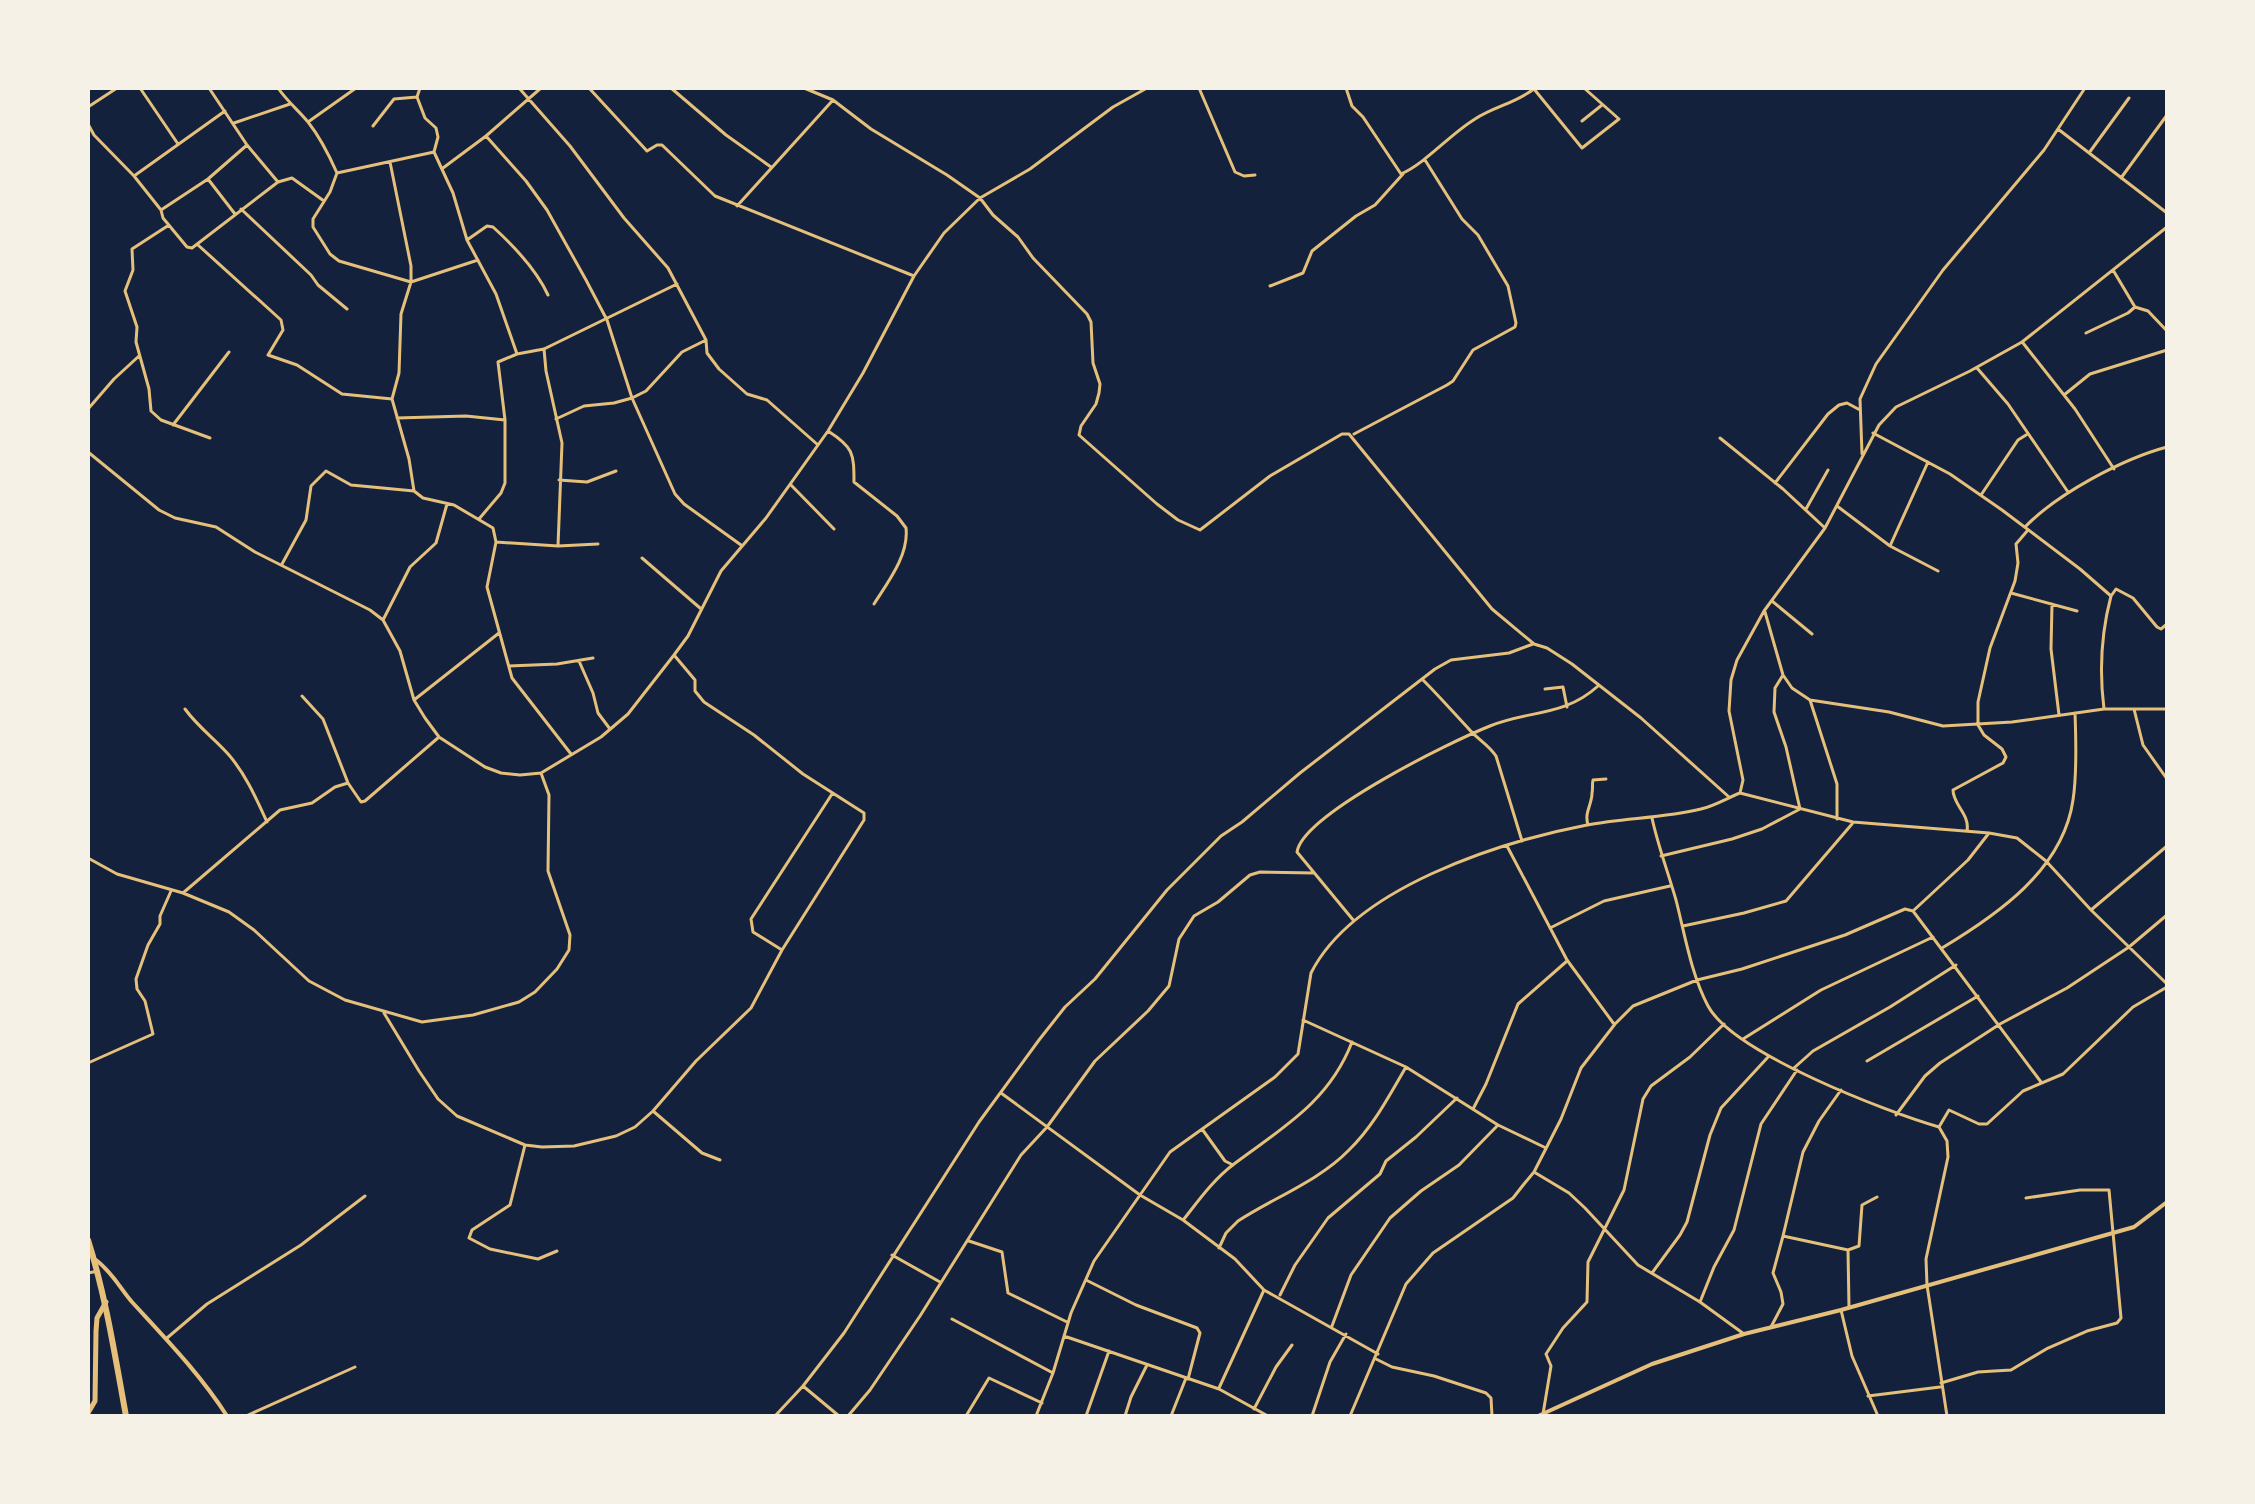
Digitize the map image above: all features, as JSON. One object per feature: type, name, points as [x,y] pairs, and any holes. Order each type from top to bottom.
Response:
[{"type":"highway","points":[[88,1240],[106,1302],[126,1416]]},
{"type":"main road","points":[[88,1413],[95,1401],[97,1318],[106,1302]]},
{"type":"street","points":[[88,107],[117,88]]},
{"type":"street","points":[[140,88],[178,144]]},
{"type":"street","points":[[209,88],[247,145],[278,182]]},
{"type":"street","points":[[278,88],[308,122],[337,173],[312,224],[332,257],[411,282],[478,260]]},
{"type":"street","points":[[308,122],[356,88]]},
{"type":"street","points":[[420,88],[417,97],[425,118],[436,128],[438,137],[434,152],[443,168],[467,240],[496,294],[517,354]]},
{"type":"street","points":[[519,88],[668,268],[706,340],[707,353],[719,369],[747,394],[767,400],[818,445]]},
{"type":"street","points":[[443,168],[486,136],[541,88]]},
{"type":"street","points":[[589,88],[647,151],[662,145],[706,190],[737,206],[914,276]]},
{"type":"street","points":[[671,88],[716,127],[771,167]]},
{"type":"street","points":[[804,88],[833,100],[871,129],[980,198],[1059,282],[1091,322],[1092,355],[1100,384],[1096,404],[1081,426],[1079,435],[1157,504],[1178,520],[1200,530],[1270,476],[1342,434],[1349,434],[1492,609],[1534,644],[1547,648],[1572,664],[1641,718],[1729,797]]},
{"type":"street","points":[[88,452],[159,510],[175,518],[216,527],[255,552],[354,601],[383,620],[400,651],[414,700],[439,737],[485,767],[501,773],[541,773],[628,714],[674,655],[688,636],[721,571],[791,485],[828,431],[863,373],[914,276],[944,233],[980,198],[1040,163],[1113,107],[1147,88]]},
{"type":"street","points":[[1199,88],[1235,172],[1244,176],[1255,175]]},
{"type":"street","points":[[1346,88],[1352,106],[1363,117],[1395,170],[1403,174]]},
{"type":"street","points":[[1270,286],[1303,273],[1312,251],[1375,205],[1403,174],[1425,160],[1452,134],[1478,116],[1522,99],[1535,89],[1582,148],[1619,119],[1584,88]]},
{"type":"street","points":[[1862,454],[1860,399],[1890,343],[1943,270],[2012,191],[2085,88]]},
{"type":"street","points":[[373,126],[394,99],[417,97]]},
{"type":"street","points":[[2089,153],[2129,98]]},
{"type":"street","points":[[737,206],[833,100]]},
{"type":"street","points":[[234,123],[290,104]]},
{"type":"street","points":[[1582,121],[1602,105]]},
{"type":"street","points":[[134,176],[225,111]]},
{"type":"street","points":[[2121,178],[2167,115]]},
{"type":"street","points":[[88,124],[94,135],[134,176],[187,247],[198,245],[278,182],[292,178],[325,201]]},
{"type":"street","points":[[2058,129],[2167,213]]},
{"type":"street","points":[[486,136],[547,210],[607,320],[632,398],[675,494],[742,546]]},
{"type":"street","points":[[161,210],[208,179],[247,145]]},
{"type":"street","points":[[337,173],[434,152]]},
{"type":"street","points":[[1354,434],[1453,381],[1473,350],[1509,331],[1516,323],[1508,286],[1502,275],[1425,160]]},
{"type":"street","points":[[390,162],[410,255],[411,282],[401,314],[399,373],[392,399],[409,459],[414,491]]},
{"type":"street","points":[[208,179],[235,214]]},
{"type":"street","points":[[241,209],[318,285],[347,309]]},
{"type":"street","points":[[169,225],[131,251],[133,270],[125,291],[137,327],[136,342],[149,389],[151,411],[173,425],[210,438]]},
{"type":"street","points":[[467,240],[487,226],[493,227],[532,266],[548,295]]},
{"type":"street","points":[[1740,793],[1743,780],[1741,764],[1728,697],[1737,660],[1764,611],[1825,528],[1853,478],[1873,433],[1896,407],[1977,368],[2022,342],[2167,227]]},
{"type":"street","points":[[198,245],[281,320],[283,330],[268,355],[297,365],[342,394],[392,399]]},
{"type":"street","points":[[2113,270],[2135,307],[2148,311],[2167,331]]},
{"type":"street","points":[[479,519],[501,493],[505,483],[505,420],[497,366],[504,358],[544,349],[677,284]]},
{"type":"street","points":[[2086,333],[2135,307]]},
{"type":"street","points":[[556,419],[584,406],[632,398],[653,384],[682,352],[706,340]]},
{"type":"street","points":[[2022,342],[2064,395],[2114,469]]},
{"type":"street","points":[[544,349],[562,443],[558,546]]},
{"type":"street","points":[[2064,395],[2090,374],[2167,350]]},
{"type":"street","points":[[173,425],[229,352]]},
{"type":"street","points":[[88,409],[139,356]]},
{"type":"street","points":[[1977,368],[2008,404],[2068,492]]},
{"type":"street","points":[[1775,483],[1828,414],[1847,403],[1861,411]]},
{"type":"street","points":[[396,419],[466,416],[505,420]]},
{"type":"street","points":[[828,431],[848,445],[855,465],[854,482],[897,516],[906,528],[905,544],[899,559],[874,604]]},
{"type":"street","points":[[1873,433],[1929,462],[1981,495],[2111,596]]},
{"type":"street","points":[[1981,495],[2018,440],[2027,435]]},
{"type":"street","points":[[1720,438],[1825,528]]},
{"type":"street","points":[[1967,831],[1967,819],[1954,798],[1953,790],[2003,763],[2006,757],[1978,725],[1978,702],[1985,666],[2011,593],[2018,563],[2016,544],[2047,506],[2068,492],[2167,447]]},
{"type":"street","points":[[1890,546],[1929,462]]},
{"type":"street","points":[[1806,509],[1828,470]]},
{"type":"street","points":[[282,564],[306,520],[311,486],[326,471],[351,485],[414,491],[423,498],[448,503],[493,528],[496,542],[487,587],[509,666],[517,688],[571,754]]},
{"type":"street","points":[[559,480],[587,482],[616,471]]},
{"type":"street","points":[[791,485],[834,529]]},
{"type":"street","points":[[383,620],[394,604],[410,567],[436,543],[448,503]]},
{"type":"street","points":[[1837,506],[1890,546],[1938,571]]},
{"type":"street","points":[[496,542],[558,546],[598,544]]},
{"type":"street","points":[[642,558],[700,608]]},
{"type":"street","points":[[2104,709],[2100,676],[2103,624],[2116,589],[2126,592],[2157,627],[2161,629],[2167,624]]},
{"type":"street","points":[[2011,593],[2077,611]]},
{"type":"street","points":[[1772,601],[1812,634]]},
{"type":"street","points":[[2052,604],[2051,649],[2059,715]]},
{"type":"street","points":[[1764,611],[1783,675],[1792,688],[1810,700],[1889,712],[1943,726],[1978,725],[2104,709],[2167,709]]},
{"type":"street","points":[[414,700],[499,633]]},
{"type":"street","points":[[775,1416],[844,1333],[892,1255],[1001,1093],[1065,1007],[1095,979],[1193,862],[1300,773],[1451,660],[1509,653],[1534,644]]},
{"type":"street","points":[[384,1013],[419,1071],[449,1110],[488,1131],[525,1145],[542,1147],[574,1146],[616,1136],[635,1127],[751,1008],[782,950],[865,817],[864,813],[792,767],[754,735],[698,697],[695,680],[674,655]]},
{"type":"street","points":[[509,666],[593,658]]},
{"type":"street","points":[[579,661],[598,713],[610,729]]},
{"type":"street","points":[[1783,675],[1775,688],[1774,712],[1786,747],[1800,809]]},
{"type":"street","points":[[1423,680],[1473,733],[1489,745],[1496,756],[1522,841]]},
{"type":"street","points":[[1354,921],[1297,852],[1303,836],[1343,803],[1473,733],[1493,724],[1567,707],[1598,686]]},
{"type":"street","points":[[1545,689],[1563,687],[1567,707]]},
{"type":"street","points":[[302,696],[323,719],[348,783],[361,802],[439,737]]},
{"type":"street","points":[[1810,700],[1837,784],[1837,819]]},
{"type":"street","points":[[185,709],[245,777],[267,822]]},
{"type":"street","points":[[2134,709],[2143,745],[2167,779]]},
{"type":"street","points":[[1942,948],[2003,907],[2023,890],[2046,861],[2064,828],[2073,801],[2075,713]]},
{"type":"street","points":[[88,858],[117,874],[216,906],[241,921],[309,981],[345,1000],[422,1022],[442,1021],[519,1002],[535,992],[565,959],[570,935],[548,871],[549,795],[541,773]]},
{"type":"street","points":[[1588,825],[1586,817],[1593,793],[1593,780],[1606,779]]},
{"type":"street","points":[[183,893],[280,810],[312,803],[335,787],[348,783]]},
{"type":"street","points":[[782,950],[753,932],[751,919],[833,793]]},
{"type":"street","points":[[1036,1416],[1068,1322],[1094,1261],[1170,1152],[1298,1054],[1307,985],[1317,961],[1354,921],[1382,901],[1451,864],[1522,841],[1588,825],[1702,809],[1740,793],[1853,822],[2017,838],[2046,861],[2167,985],[2133,1007],[2063,1074],[2012,1098],[1987,1124],[1979,1124],[1949,1110],[1939,1127]]},
{"type":"street","points":[[1661,856],[1762,829],[1800,809]]},
{"type":"street","points":[[1652,818],[1697,980],[1709,1008],[1724,1024],[1769,1056],[1896,1115],[1939,1127]]},
{"type":"street","points":[[1683,926],[1786,901],[1853,822]]},
{"type":"street","points":[[1913,911],[1968,860],[1989,833]]},
{"type":"street","points":[[1507,846],[1567,960],[1615,1024]]},
{"type":"street","points":[[2091,910],[2167,846]]},
{"type":"street","points":[[848,1416],[870,1390],[969,1241],[1012,1168],[1047,1127],[1095,1061],[1148,1011],[1169,986],[1179,939],[1194,916],[1218,902],[1250,875],[1260,872],[1314,873]]},
{"type":"street","points":[[1550,928],[1604,901],[1672,885]]},
{"type":"street","points":[[88,1063],[153,1034],[136,979],[148,945],[158,931],[160,916],[171,891]]},
{"type":"street","points":[[1350,1416],[1406,1284],[1423,1264],[1460,1232],[1513,1198],[1534,1172],[1581,1068],[1615,1024],[1637,1003],[1697,980],[1742,969],[1845,935],[1905,909],[1913,911],[1956,965],[2041,1082]]},
{"type":"street","points":[[1896,1115],[1925,1076],[1940,1063],[2000,1024],[2067,988],[2129,947],[2167,915]]},
{"type":"street","points":[[1743,1039],[1808,997],[1933,937]]},
{"type":"street","points":[[1473,1109],[1518,1004],[1567,960]]},
{"type":"street","points":[[1700,1302],[1734,1230],[1761,1124],[1796,1069],[1813,1051],[1956,965]]},
{"type":"street","points":[[1867,1061],[1978,996]]},
{"type":"street","points":[[1303,1020],[1406,1067],[1498,1125],[1546,1148]]},
{"type":"street","points":[[1540,1415],[1551,1366],[1546,1354],[1563,1328],[1587,1302],[1587,1266],[1624,1190],[1637,1119],[1646,1092],[1690,1057],[1724,1024]]},
{"type":"street","points":[[1183,1220],[1233,1165],[1280,1133],[1323,1092],[1343,1065],[1352,1042]]},
{"type":"street","points":[[1651,1275],[1687,1222],[1710,1135],[1721,1108],[1769,1056]]},
{"type":"street","points":[[1219,1248],[1226,1233],[1238,1221],[1348,1152],[1381,1109],[1406,1067]]},
{"type":"street","points":[[1771,1327],[1783,1304],[1773,1273],[1803,1152],[1819,1121],[1841,1090]]},
{"type":"street","points":[[1001,1093],[1140,1195],[1183,1220],[1243,1267],[1264,1290],[1378,1354]]},
{"type":"street","points":[[1279,1296],[1295,1265],[1328,1218],[1380,1174],[1386,1161],[1457,1098]]},
{"type":"street","points":[[653,1111],[702,1153],[720,1160]]},
{"type":"street","points":[[1332,1326],[1351,1275],[1390,1218],[1421,1191],[1459,1165],[1498,1125]]},
{"type":"street","points":[[1939,1127],[1948,1149],[1927,1247],[1927,1285],[1947,1416]]},
{"type":"street","points":[[1202,1128],[1225,1161],[1233,1165]]},
{"type":"street","points":[[525,1145],[510,1205],[472,1230],[469,1238],[490,1249],[538,1259],[557,1251]]},
{"type":"street","points":[[1534,1172],[1569,1193],[1651,1275],[1700,1302],[1744,1334]]},
{"type":"street","points":[[1868,1396],[1942,1385],[1978,1372],[2011,1370],[2076,1336],[2117,1323],[2121,1318],[2109,1190],[2080,1190],[2026,1198]]},
{"type":"street","points":[[167,1338],[207,1304],[301,1245],[365,1196]]},
{"type":"street","points":[[1783,1236],[1848,1250],[1859,1246],[1862,1205],[1877,1197]]},
{"type":"street","points":[[1540,1415],[1652,1364],[1744,1334],[1841,1310],[2134,1227],[2167,1202]]},
{"type":"street","points":[[969,1241],[1002,1252],[1008,1293],[1068,1322]]},
{"type":"street","points":[[1848,1250],[1849,1307]]},
{"type":"street","points":[[892,1255],[940,1282]]},
{"type":"street","points":[[96,1260],[107,1268],[130,1299],[167,1338],[211,1391],[227,1416]]},
{"type":"street","points":[[88,1273],[98,1271]]},
{"type":"street","points":[[1086,1280],[1136,1305],[1197,1328],[1200,1333],[1187,1379],[1171,1416]]},
{"type":"street","points":[[1219,1389],[1264,1290]]},
{"type":"street","points":[[1841,1310],[1852,1356],[1878,1416]]},
{"type":"street","points":[[952,1319],[1053,1373]]},
{"type":"street","points":[[1312,1416],[1330,1362],[1346,1334]]},
{"type":"street","points":[[1064,1336],[1219,1389],[1268,1416]]},
{"type":"street","points":[[1254,1409],[1276,1367],[1292,1345]]},
{"type":"street","points":[[1086,1416],[1109,1351]]},
{"type":"street","points":[[1376,1359],[1392,1367],[1434,1376],[1486,1393],[1491,1398],[1492,1416]]},
{"type":"street","points":[[1125,1416],[1147,1365]]},
{"type":"street","points":[[246,1416],[355,1367]]},
{"type":"street","points":[[966,1416],[989,1378],[1042,1403]]},
{"type":"street","points":[[803,1386],[839,1416]]}]
